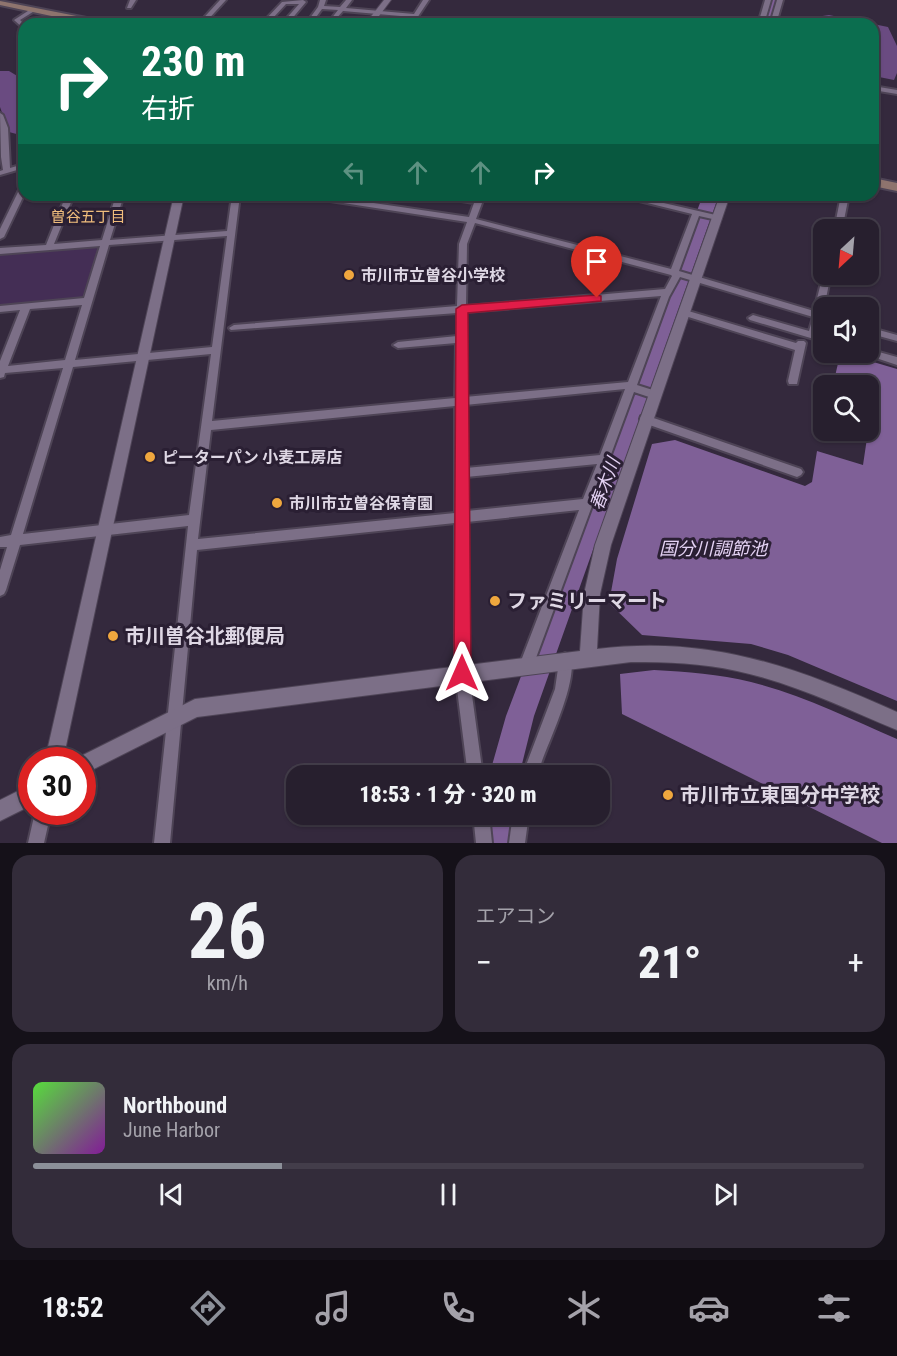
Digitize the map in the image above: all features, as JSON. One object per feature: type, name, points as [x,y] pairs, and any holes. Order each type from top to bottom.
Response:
[{"type":"main road","points":[[0,3],[72,18]]},
{"type":"main road","points":[[879,183],[897,187]]},
{"type":"street","points":[[129,7],[133,0]]},
{"type":"street","points":[[206,18],[223,0]]},
{"type":"street","points":[[313,18],[323,0]]},
{"type":"street","points":[[335,18],[350,0]]},
{"type":"street","points":[[374,18],[388,0]]},
{"type":"street","points":[[415,18],[426,0]]},
{"type":"street","points":[[763,18],[768,0]]},
{"type":"street","points":[[775,18],[780,0]]},
{"type":"street","points":[[270,18],[284,3],[303,3],[288,18]]},
{"type":"street","points":[[321,7],[378,13],[397,18]]},
{"type":"street","points":[[20,18],[33,10]]},
{"type":"street","points":[[879,89],[897,92]]},
{"type":"street","points":[[0,115],[4,121],[3,172],[18,168]]},
{"type":"street","points":[[0,237],[18,200]]},
{"type":"street","points":[[49,247],[68,201]]},
{"type":"street","points":[[0,590],[118,201]]},
{"type":"street","points":[[57,747],[177,201]]},
{"type":"street","points":[[162,843],[194,520],[235,201]]},
{"type":"street","points":[[344,201],[471,220],[675,273],[813,314]]},
{"type":"street","points":[[475,765],[462,673],[460,400],[463,244],[478,201]]},
{"type":"street","points":[[645,201],[713,217]]},
{"type":"street","points":[[588,657],[596,570],[645,419],[650,393],[685,313],[692,278],[713,217],[722,201]]},
{"type":"street","points":[[840,219],[844,201]]},
{"type":"street","points":[[529,665],[587,504],[676,276],[675,273],[698,213]]},
{"type":"street","points":[[0,251],[230,233]]},
{"type":"street","points":[[234,328],[295,326],[462,309],[669,292]]},
{"type":"street","points":[[0,309],[88,301]]},
{"type":"street","points":[[26,307],[0,371],[215,350]]},
{"type":"street","points":[[685,313],[800,348]]},
{"type":"street","points":[[753,318],[813,336]]},
{"type":"street","points":[[879,333],[897,338]]},
{"type":"street","points":[[793,381],[800,348],[813,336]]},
{"type":"street","points":[[398,345],[461,339]]},
{"type":"street","points":[[879,356],[897,361]]},
{"type":"street","points":[[206,426],[460,400],[633,387],[650,393]]},
{"type":"street","points":[[645,419],[797,472]]},
{"type":"street","points":[[461,473],[604,459]]},
{"type":"street","points":[[192,545],[587,504]]},
{"type":"street","points":[[0,542],[194,520]]},
{"type":"street","points":[[96,759],[195,708],[588,657],[661,652],[721,657],[789,675],[897,721]]},
{"type":"street","points":[[533,765],[566,677],[559,661]]},
{"type":"street","points":[[0,811],[18,801]]},
{"type":"street","points":[[36,843],[40,825]]},
{"type":"street","points":[[482,825],[484,843]]},
{"type":"street","points":[[517,843],[519,825]]},
{"type":"shaded area","points":[[829,15],[844,18],[810,18]]},
{"type":"shaded area","points":[[879,25],[888,27],[897,46],[897,73],[894,80],[879,77]]},
{"type":"shaded area","points":[[0,71],[9,71],[18,76],[18,134],[9,132],[0,107]]},
{"type":"shaded area","points":[[99,246],[82,298],[0,305],[0,253]]},
{"type":"water","name":"国分川調節池","points":[[838,363],[877,363],[897,369],[897,701],[788,655],[751,644],[642,635],[609,603],[617,559],[652,444],[675,440],[805,486],[812,482],[817,451],[863,465],[867,441],[879,441],[879,375],[835,375]]},
{"type":"water","points":[[654,670],[715,675],[770,687],[897,739],[897,843],[882,843],[622,714],[620,674]]},
{"type":"waterway","name":"春木川","points":[[768,18],[773,0]]},
{"type":"waterway","name":"春木川","points":[[507,765],[520,716],[709,201]]},
{"type":"waterway","name":"春木川","points":[[498,825],[499,843]]},
{"type":"place","name":"市川市立曽谷小学校","points":[[349,275]]},
{"type":"place","name":"ピーターパン 小麦工房店","points":[[150,457]]},
{"type":"place","name":"市川市立曽谷保育園","points":[[277,503]]},
{"type":"place","name":"ファミリーマート","points":[[495,601]]},
{"type":"place","name":"市川曽谷北郵便局","points":[[113,636]]},
{"type":"place","name":"市川市立東国分中学校","points":[[668,795]]},
{"type":"district","name":"曽谷五丁目","points":[[88,217]]},
{"type":"route","points":[[462,673],[460,400],[462,309],[597,298]]}]
